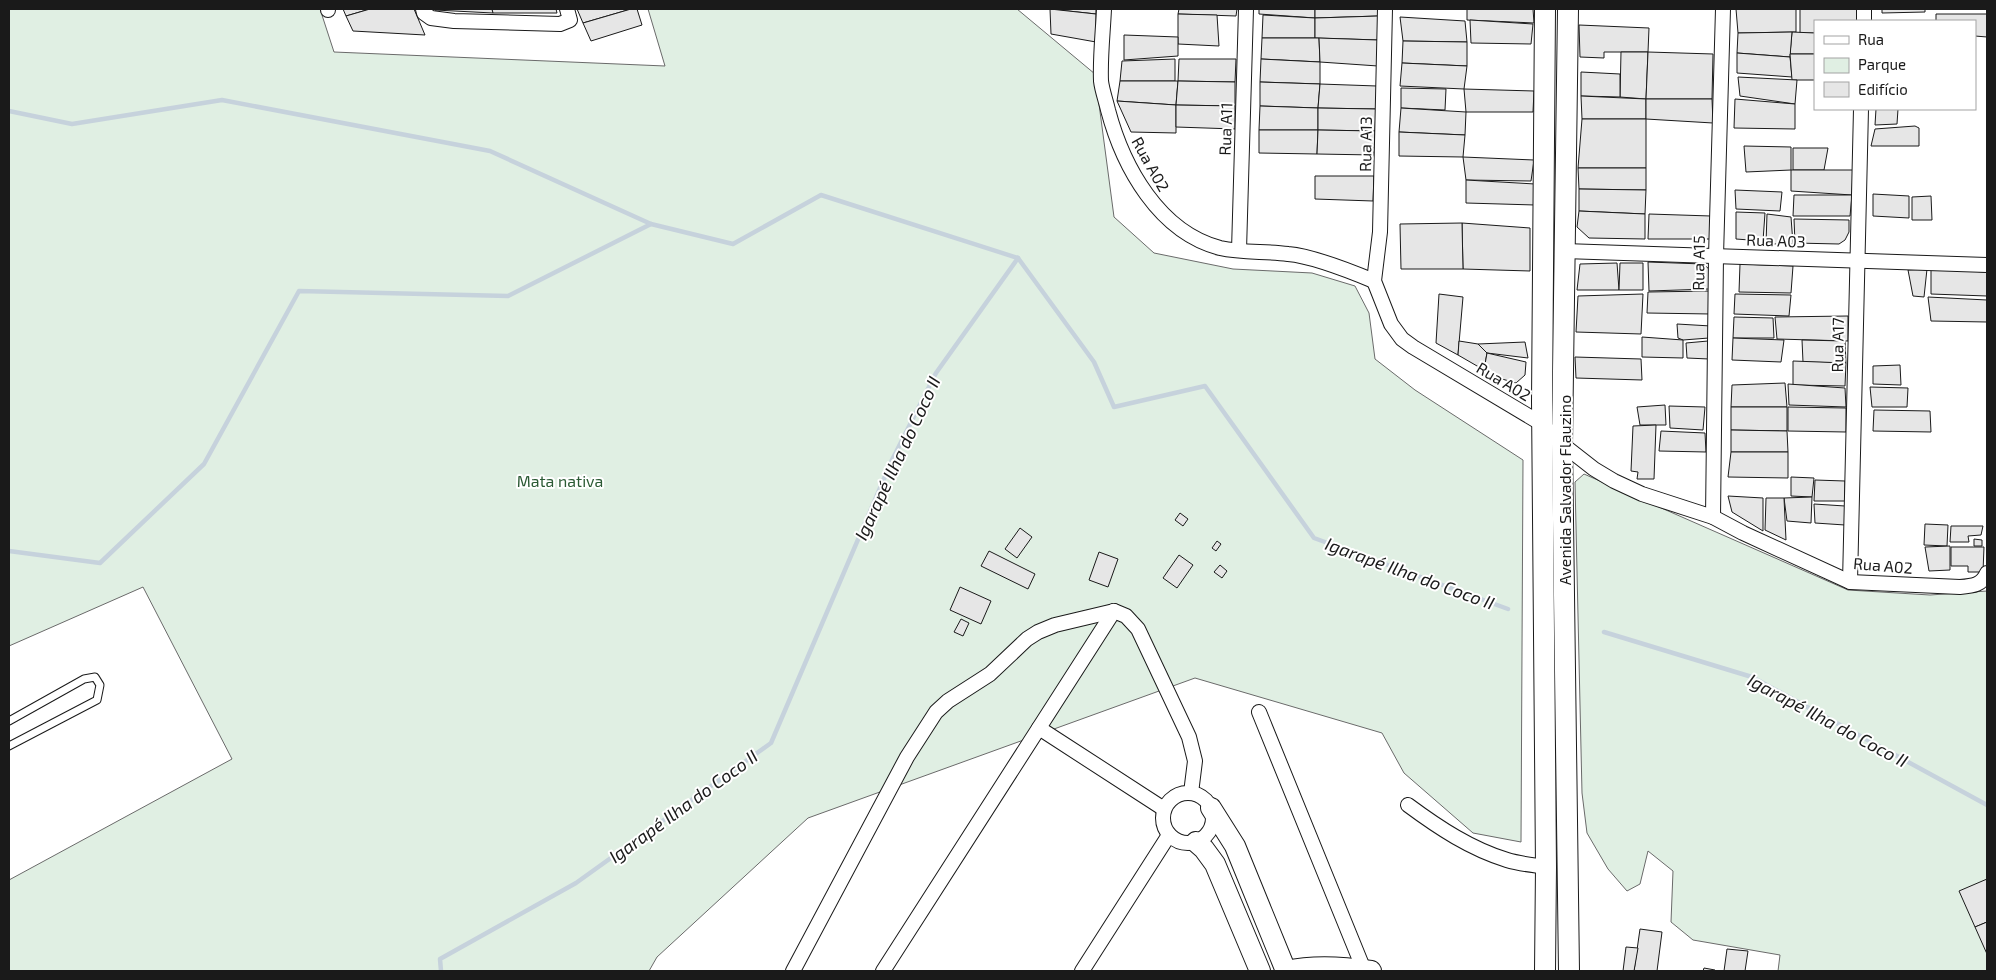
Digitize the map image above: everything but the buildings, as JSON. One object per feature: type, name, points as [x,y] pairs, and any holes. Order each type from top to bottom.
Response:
[{"type":"street","points":[[423,9],[430,18],[454,21],[560,24],[570,20],[567,9]]},
{"type":"street","name":"Rua A02","points":[[1104,9],[1101,82],[1113,128],[1137,180],[1148,198],[1188,233],[1209,244],[1222,248],[1290,254],[1347,270],[1374,281],[1391,324],[1402,338],[1413,347],[1542,424],[1562,444],[1594,469],[1642,494],[1713,517],[1850,582],[1960,587],[1975,586],[1984,580],[1987,573]]},
{"type":"street","name":"Rua A11","points":[[1240,250],[1246,9]]},
{"type":"street","name":"Rua A13","points":[[1374,281],[1380,232],[1385,9]]},
{"type":"street","name":"Avenida Salvador Flauzino","points":[[1545,9],[1542,424],[1546,867],[1545,971]]},
{"type":"street","name":"Avenida Salvador Flauzino","points":[[1568,9],[1562,444],[1569,971]]},
{"type":"street","name":"Rua A15","points":[[1713,517],[1716,256],[1723,9]]},
{"type":"street","name":"Rua A17","points":[[1850,582],[1861,110]]},
{"type":"street","name":"Rua A03","points":[[1564,251],[1987,265]]},
{"type":"street","points":[[883,971],[1114,611]]},
{"type":"street","points":[[793,971],[907,757],[936,712],[948,701],[990,674],[1027,639],[1038,632],[1055,625],[1114,611],[1126,616],[1138,629],[1189,737],[1194,761],[1191,793]]},
{"type":"street","points":[[1210,808],[1212,824],[1203,838],[1196,842],[1181,842],[1169,836],[1163,823],[1164,809],[1175,796],[1191,793],[1206,801],[1235,846],[1286,971],[1300,968],[1367,971],[1259,712]]},
{"type":"street","points":[[1039,728],[1164,809]]},
{"type":"street","points":[[1408,805],[1451,835],[1490,855],[1509,861],[1546,867]]},
{"type":"street","points":[[1082,971],[1169,836]]},
{"type":"street","points":[[1196,842],[1215,864],[1260,971]]},
{"type":"lane","points":[[9,721],[84,679],[95,677],[100,685],[97,700],[9,746]]},
{"type":"green space","name":"Mata nativa","points":[[9,9],[320,9],[334,52],[665,66],[648,9],[1017,9],[1095,74],[1114,217],[1154,253],[1233,269],[1312,273],[1355,286],[1369,313],[1375,359],[1415,390],[1523,460],[1521,842],[1473,833],[1404,773],[1382,733],[1195,678],[808,818],[657,957],[649,971],[9,971],[9,880],[232,759],[143,587],[9,646]]},
{"type":"green space","points":[[1584,474],[1848,590],[1930,595],[1987,591],[1987,971],[1778,971],[1780,955],[1693,940],[1671,922],[1673,871],[1648,851],[1640,884],[1627,891],[1608,869],[1587,833],[1582,793],[1575,482]]},
{"type":"waterway","points":[[9,111],[72,124],[222,100],[490,151],[651,224],[733,244],[821,195],[1018,258]]},
{"type":"waterway","points":[[9,551],[100,563],[204,464],[299,291],[508,296],[651,224]]},
{"type":"waterway","name":"Igarapé Ilha do Coco II","points":[[441,971],[440,959],[576,883],[771,743],[892,460],[936,373],[1018,258],[1094,362],[1114,407],[1205,386],[1314,538],[1508,609]]},
{"type":"waterway","name":"Igarapé Ilha do Coco II","points":[[1604,632],[1752,677],[1987,805]]}]
